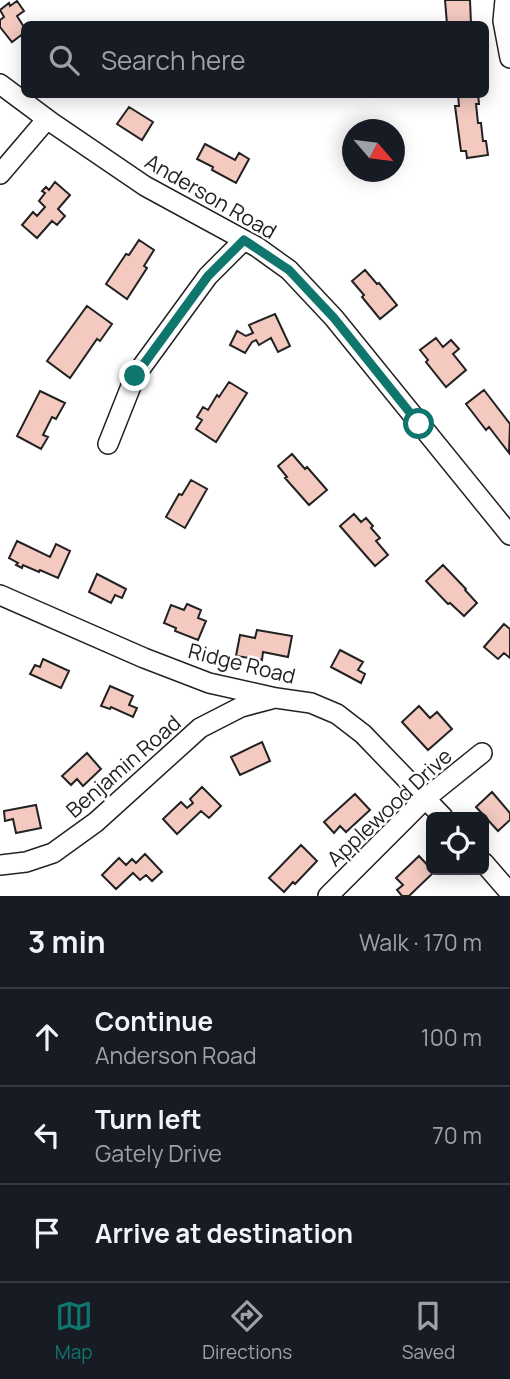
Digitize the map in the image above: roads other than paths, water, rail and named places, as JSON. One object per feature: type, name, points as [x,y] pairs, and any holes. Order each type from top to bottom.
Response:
[{"type":"street","points":[[505,0],[503,21],[510,58]]},
{"type":"street","name":"Anderson Road","points":[[0,84],[145,186],[244,240],[289,270],[334,318],[510,535]]},
{"type":"street","points":[[0,174],[47,119]]},
{"type":"street","points":[[108,444],[135,376],[208,276],[244,240]]},
{"type":"street","name":"Ridge Road","points":[[0,595],[144,658],[209,683],[311,703],[337,714],[363,734],[439,812]]},
{"type":"street","name":"Benjamin Road","points":[[0,865],[26,862],[53,853],[96,822],[200,728],[241,707],[276,698]]},
{"type":"street","name":"Applewood Drive","points":[[328,896],[426,798],[482,753]]},
{"type":"street","points":[[489,869],[510,893]]}]
